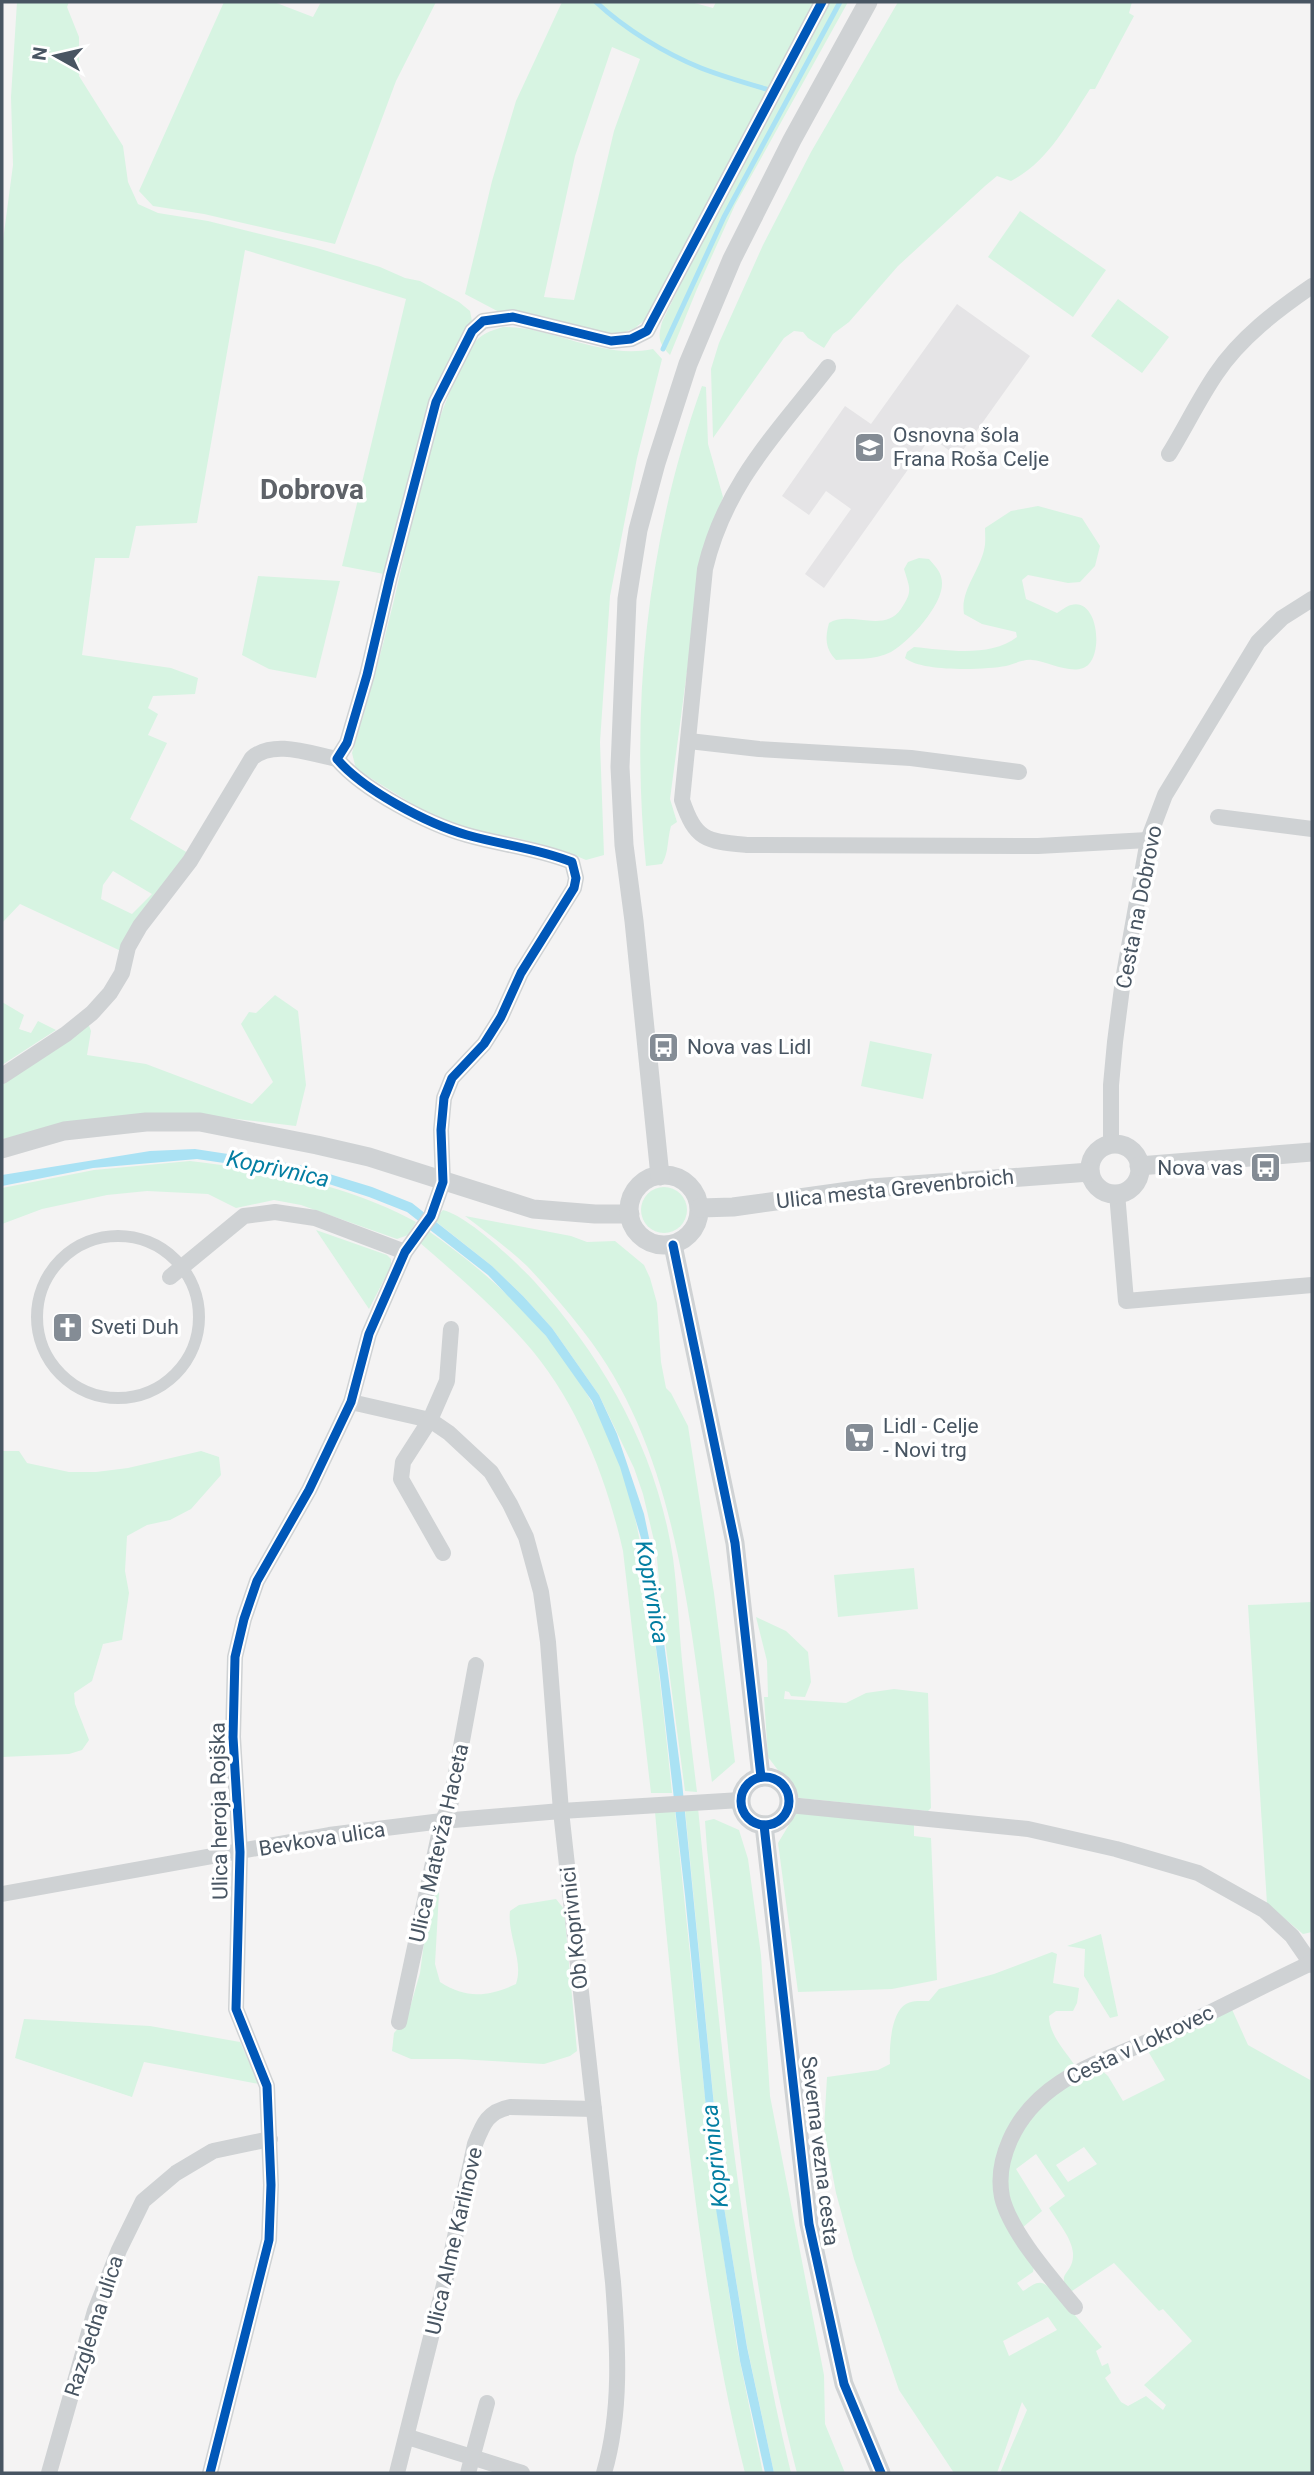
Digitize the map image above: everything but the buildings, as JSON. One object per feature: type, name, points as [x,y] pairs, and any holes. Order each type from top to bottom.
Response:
[{"type":"street","points":[[337,759],[347,743],[367,675],[436,402],[472,331],[482,321],[513,317],[611,341],[631,339],[647,331],[822,2]]},
{"type":"street","points":[[660,1175],[624,845],[620,767],[627,599],[638,530],[688,363],[732,259],[792,140],[868,2]]},
{"type":"street","points":[[1169,454],[1217,373],[1247,339],[1312,286]]},
{"type":"street","points":[[828,367],[744,474],[731,496],[711,545],[705,569],[682,800],[689,822],[699,834],[717,842],[748,845],[1038,846],[1148,840]]},
{"type":"street","name":"Cesta na Dobrovo","points":[[1111,1144],[1111,1085],[1118,1017],[1148,840],[1165,795],[1258,642],[1282,618],[1312,599]]},
{"type":"street","points":[[689,741],[911,758],[1019,772]]},
{"type":"street","points":[[2,1076],[66,1034],[92,1013],[110,993],[122,973],[128,947],[140,926],[190,861],[252,758],[261,750],[271,748],[337,759],[361,782],[427,820],[468,835],[561,857],[572,862],[575,869],[574,888],[521,973],[501,1017],[484,1044],[452,1078],[444,1098],[441,1130],[443,1182]]},
{"type":"street","points":[[1218,817],[1312,829]]},
{"type":"street","points":[[2,1149],[64,1131],[146,1122],[200,1122],[317,1144],[369,1157],[533,1209],[630,1214]]},
{"type":"street","points":[[1111,1144],[1127,1147],[1133,1152],[1139,1166],[1136,1181],[1131,1187],[1117,1193],[1109,1193],[1096,1186],[1090,1172],[1097,1150],[1111,1144]]},
{"type":"street","points":[[1139,1166],[1312,1152]]},
{"type":"street","name":"Ulica mesta Grevenbroich","points":[[699,1208],[733,1207],[871,1188],[1090,1172]]},
{"type":"street","points":[[660,1175],[682,1180],[691,1187],[699,1208],[695,1227],[682,1241],[673,1245],[649,1242],[639,1235],[630,1214],[630,1203],[640,1185],[660,1175]]},
{"type":"street","name":"Ulica heroja Rojška","points":[[210,2473],[269,2240],[270,2139],[267,2086],[236,2009],[240,1852],[233,1737],[235,1657],[257,1581],[309,1490],[351,1402],[369,1334],[409,1247],[431,1216],[443,1182]]},
{"type":"street","points":[[1117,1193],[1126,1301],[1312,1285]]},
{"type":"street","points":[[176,1272],[244,1216],[275,1212],[314,1218],[409,1247]]},
{"type":"street","points":[[127,1235],[158,1245],[176,1272],[197,1294],[200,1326],[190,1357],[169,1381],[141,1396],[109,1399],[78,1389],[54,1368],[39,1340],[36,1308],[46,1277],[67,1253],[95,1238],[127,1235]]},
{"type":"street","points":[[673,1245],[735,1543],[761,1777]]},
{"type":"street","points":[[443,1553],[401,1479],[403,1462],[430,1420],[447,1381],[450,1329]]},
{"type":"street","name":"Ob Koprivnici","points":[[351,1402],[430,1420],[449,1433],[491,1472],[526,1537],[541,1592],[548,1642],[561,1811],[618,2343],[612,2446],[604,2473]]},
{"type":"street","name":"Ulica Matevža Haceta","points":[[399,2022],[442,1821],[450,1806],[476,1665]]},
{"type":"street","points":[[761,1777],[769,1777],[782,1785],[787,1792],[789,1804],[779,1820],[764,1825],[750,1820],[741,1800],[747,1785],[761,1777]]},
{"type":"street","points":[[561,1811],[741,1800]]},
{"type":"street","points":[[789,1804],[1028,1829],[1116,1849],[1198,1873],[1264,1910],[1292,1936],[1311,1964]]},
{"type":"street","name":"Bevkova ulica","points":[[2,1894],[329,1835],[442,1821],[561,1811]]},
{"type":"street","name":"Severna vezna cesta","points":[[764,1825],[808,2224],[844,2384],[881,2473]]},
{"type":"street","name":"Cesta v Lokrovec","points":[[1075,2307],[1037,2260],[1019,2233],[1002,2199],[1000,2176],[1003,2155],[1028,2109],[1044,2093],[1078,2071],[1174,2031],[1311,1964]]},
{"type":"street","name":"Ulica Alme Karlinove","points":[[397,2473],[449,2265],[475,2144],[482,2126],[497,2109],[510,2107],[594,2109]]},
{"type":"street","name":"Razgledna ulica","points":[[49,2473],[95,2311],[119,2250],[143,2201],[176,2173],[213,2151],[270,2139]]},
{"type":"street","points":[[470,2466],[487,2403]]},
{"type":"street","points":[[408,2437],[470,2466],[522,2473]]},
{"type":"shaded area","name":"Osnovna šola Frana Roša Celje","points":[[957,304],[1030,356],[958,457],[931,437],[824,588],[805,574],[851,509],[826,491],[809,515],[782,496],[845,406],[871,424]]},
{"type":"green space","points":[[17,2],[69,2],[67,7],[79,37],[79,76],[123,146],[128,182],[138,204],[158,213],[208,221],[317,248],[420,281],[459,302],[470,311],[472,321],[384,574],[342,566],[406,299],[245,250],[197,523],[136,526],[129,558],[95,558],[82,655],[171,668],[198,678],[195,694],[153,696],[148,708],[158,714],[148,735],[167,743],[130,819],[188,853],[121,951],[20,904],[2,923],[2,248],[13,165],[11,97]],"holes":[[[113,871],[152,894],[132,914],[101,899],[103,885]]]},
{"type":"green space","points":[[224,2],[274,2],[313,17],[321,2],[436,2],[396,81],[335,244],[204,214],[153,206],[139,191]]},
{"type":"green space","points":[[562,2],[691,2],[713,8],[716,2],[815,2],[651,315],[635,328],[615,336],[501,313],[465,294],[492,181],[516,101]],"holes":[[[612,47],[640,59],[614,131],[574,300],[544,297],[575,156]]]},
{"type":"green space","points":[[829,2],[848,2],[735,205],[670,355],[660,340],[662,322],[739,165]]},
{"type":"green space","points":[[898,2],[1132,2],[1129,13],[1134,16],[1095,89],[1090,89],[1046,153],[1011,181],[997,176],[985,186],[898,266],[849,322],[833,334],[824,348],[803,332],[794,331],[784,338],[713,438],[711,369],[719,343],[763,245],[811,152]]},
{"type":"green space","points":[[1020,211],[1106,270],[1073,317],[988,257]]},
{"type":"green space","points":[[1118,299],[1169,337],[1142,373],[1091,336]]},
{"type":"green space","points":[[503,327],[522,328],[615,350],[653,349],[662,359],[637,458],[610,596],[600,742],[604,855],[586,860],[517,838],[470,830],[430,815],[356,769],[352,753],[384,641],[423,471],[439,419],[472,346],[482,336]]},
{"type":"green space","points":[[702,386],[706,387],[708,444],[723,497],[701,566],[670,799],[677,822],[671,826],[662,864],[646,866],[640,745],[647,623],[668,503]]},
{"type":"green space","points":[[1038,506],[1082,518],[1100,546],[1095,566],[1080,582],[1068,583],[1028,575],[1022,580],[1026,599],[1057,613],[1071,605],[1080,605],[1087,609],[1095,626],[1096,637],[1096,647],[1089,664],[1083,668],[1069,669],[1029,660],[1006,666],[953,669],[924,666],[905,658],[907,652],[914,647],[954,651],[981,650],[1006,644],[1017,637],[1016,632],[982,624],[964,614],[965,597],[982,558],[985,528],[1011,511]]},
{"type":"green space","points":[[919,558],[929,559],[942,579],[937,602],[924,622],[891,652],[871,658],[836,660],[827,643],[829,623],[846,619],[876,621],[894,616],[909,594],[904,569],[908,562]]},
{"type":"green space","points":[[258,576],[340,581],[316,678],[269,669],[242,655]]},
{"type":"green space","points":[[275,995],[298,1011],[306,1085],[296,1126],[194,1114],[2,1139],[2,1085],[88,1023],[91,1031],[87,1055],[146,1064],[252,1104],[273,1082],[241,1024],[249,1012],[256,1013]]},
{"type":"green space","points":[[2,1002],[24,1015],[19,1029],[31,1033],[38,1021],[56,1030],[2,1065]]},
{"type":"green space","points":[[870,1041],[932,1054],[923,1099],[861,1086]]},
{"type":"green space","points":[[190,1161],[277,1174],[334,1188],[416,1222],[408,1235],[397,1239],[301,1205],[274,1200],[236,1208],[208,1194],[147,1191],[107,1195],[42,1209],[2,1224],[2,1188],[94,1170]]},
{"type":"green space","points":[[664,1187],[681,1193],[687,1210],[681,1227],[664,1233],[647,1227],[641,1210],[647,1193]]},
{"type":"green space","points":[[443,1210],[465,1221],[491,1240],[534,1281],[560,1311],[605,1375],[641,1445],[655,1481],[673,1558],[697,1792],[685,1791],[656,1549],[634,1468],[599,1395],[552,1328],[492,1266],[434,1220]]},
{"type":"green space","points":[[465,1216],[571,1236],[587,1242],[615,1241],[644,1265],[650,1278],[657,1303],[661,1362],[666,1388],[688,1426],[714,1593],[735,1762],[712,1782],[676,1546],[661,1488],[641,1433],[616,1380],[583,1331],[527,1266]]},
{"type":"green space","points":[[316,1230],[387,1255],[391,1259],[391,1266],[369,1309]]},
{"type":"green space","points":[[427,1230],[498,1286],[539,1328],[575,1375],[616,1453],[639,1534],[655,1641],[672,1793],[651,1793],[623,1551],[608,1495],[587,1440],[559,1388],[524,1341],[486,1302],[419,1242]]},
{"type":"green space","points":[[2,1451],[19,1451],[27,1463],[69,1472],[128,1468],[201,1451],[219,1457],[221,1475],[191,1509],[170,1520],[147,1525],[127,1536],[125,1571],[129,1593],[122,1640],[103,1644],[92,1681],[74,1693],[75,1704],[89,1740],[82,1750],[69,1754],[2,1757]]},
{"type":"green space","points":[[914,1568],[918,1609],[838,1617],[834,1575]]},
{"type":"green space","points":[[1312,1602],[1312,1932],[1303,1934],[1267,1904],[1248,1605]]},
{"type":"green space","points":[[756,1617],[786,1631],[808,1652],[811,1682],[805,1697],[791,1696],[785,1691],[784,1699],[846,1703],[866,1693],[894,1689],[928,1693],[931,1808],[928,1811],[799,1798],[768,1757],[764,1697],[768,1697],[767,1661]]},
{"type":"green space","points":[[698,1808],[723,2059],[744,2226],[757,2309],[791,2473],[774,2473],[747,2346],[724,2207],[685,1809]]},
{"type":"green space","points":[[798,1810],[914,1823],[914,1836],[931,1838],[937,1980],[892,1989],[798,1992],[778,1843]]},
{"type":"green space","points":[[675,1811],[717,2211],[737,2347],[763,2473],[745,2473],[722,2371],[698,2216],[679,2060],[655,1812]]},
{"type":"green space","points":[[714,1819],[739,1830],[748,1859],[761,1955],[770,2096],[824,2375],[825,2424],[845,2473],[797,2473],[779,2396],[752,2241],[732,2085],[705,1821]]},
{"type":"green space","points":[[435,1890],[439,1893],[435,1964],[440,1982],[468,1994],[487,1994],[516,1984],[518,1966],[510,1911],[519,1905],[556,1899],[564,1909],[577,2051],[544,2064],[411,2059],[392,2051],[394,2033],[407,2018],[420,1973],[427,1920]]},
{"type":"green space","points":[[1101,1934],[1118,2016],[1110,2018],[1084,1976],[1085,1949],[1067,1946]]},
{"type":"green space","points":[[1052,1952],[1057,1954],[1053,1983],[1079,1988],[1073,2011],[1056,2011],[1049,2016],[1055,2037],[1076,2067],[1043,2089],[997,2176],[1035,2262],[1033,2272],[1017,2283],[1023,2291],[1034,2284],[1042,2283],[1062,2301],[1102,2347],[1096,2351],[1102,2366],[1108,2363],[1111,2373],[1105,2378],[1121,2402],[1128,2406],[1146,2396],[1163,2410],[1166,2405],[1144,2385],[1192,2341],[1163,2309],[1159,2311],[1114,2263],[1069,2293],[1064,2276],[1073,2260],[1072,2247],[1049,2208],[1065,2196],[1036,2154],[1016,2169],[1042,2211],[1022,2228],[1007,2195],[1005,2175],[1012,2150],[1038,2106],[1098,2067],[1108,2076],[1123,2101],[1165,2080],[1145,2046],[1230,2005],[1248,2045],[1312,2081],[1312,2473],[1000,2473],[1027,2410],[1022,2402],[997,2473],[954,2473],[899,2390],[854,2259],[836,2193],[824,2129],[827,2077],[878,2070],[890,2064],[892,2031],[901,2008],[911,2002],[929,2001],[939,1989],[994,1974]],"holes":[[[1084,2147],[1097,2164],[1068,2182],[1056,2165]],[[1048,2317],[1057,2330],[1009,2356],[1003,2341]]]},
{"type":"green space","points":[[24,2019],[150,2026],[240,2042],[259,2084],[144,2062],[132,2097],[15,2058]]},
{"type":"water","name":"Koprivnica","points":[[195,1149],[300,1165],[372,1187],[412,1203],[492,1266],[552,1328],[599,1395],[617,1434],[644,1514],[653,1557],[682,1782],[724,2207],[747,2347],[774,2473],[765,2473],[740,2361],[716,2209],[685,1895],[641,1538],[620,1467],[592,1401],[546,1336],[488,1275],[407,1212],[369,1197],[298,1174],[197,1159],[93,1168],[2,1186],[2,1175],[150,1151]]},
{"type":"waterway","points":[[596,2],[632,31],[673,55],[710,71],[773,91]]},
{"type":"waterway","points":[[663,349],[724,217],[840,2]]},
{"type":"cycle path","points":[[210,2473],[269,2240],[271,2185],[267,2086],[236,2009],[240,1852],[233,1737],[235,1657],[257,1581],[309,1490],[351,1402],[369,1334],[405,1252],[431,1216],[443,1182],[441,1130],[444,1098],[452,1078],[484,1044],[501,1017],[521,973],[574,888],[576,878],[572,862],[546,853],[467,835],[434,823],[379,794],[348,771],[337,759],[347,743],[367,675],[436,402],[472,331],[483,321],[513,317],[611,341],[631,339],[647,331],[822,2]]},
{"type":"cycle path","points":[[673,1245],[735,1543],[761,1777]]},
{"type":"cycle path","points":[[765,1777],[782,1784],[789,1801],[782,1818],[765,1825],[748,1818],[741,1801],[748,1784],[765,1777]]},
{"type":"cycle path","points":[[764,1825],[809,2224],[844,2384],[881,2473]]},
{"type":"place","name":"Osnovna šola Frana Roša Celje","points":[[870,447]]},
{"type":"place","name":"Nova vas Lidl","points":[[664,1047]]},
{"type":"place","name":"Nova vas","points":[[1266,1168]]},
{"type":"place","name":"Sveti Duh","points":[[68,1327]]},
{"type":"place","name":"Lidl - Celje - Novi trg","points":[[860,1438]]},
{"type":"district","name":"Dobrova","points":[[312,489]]}]
